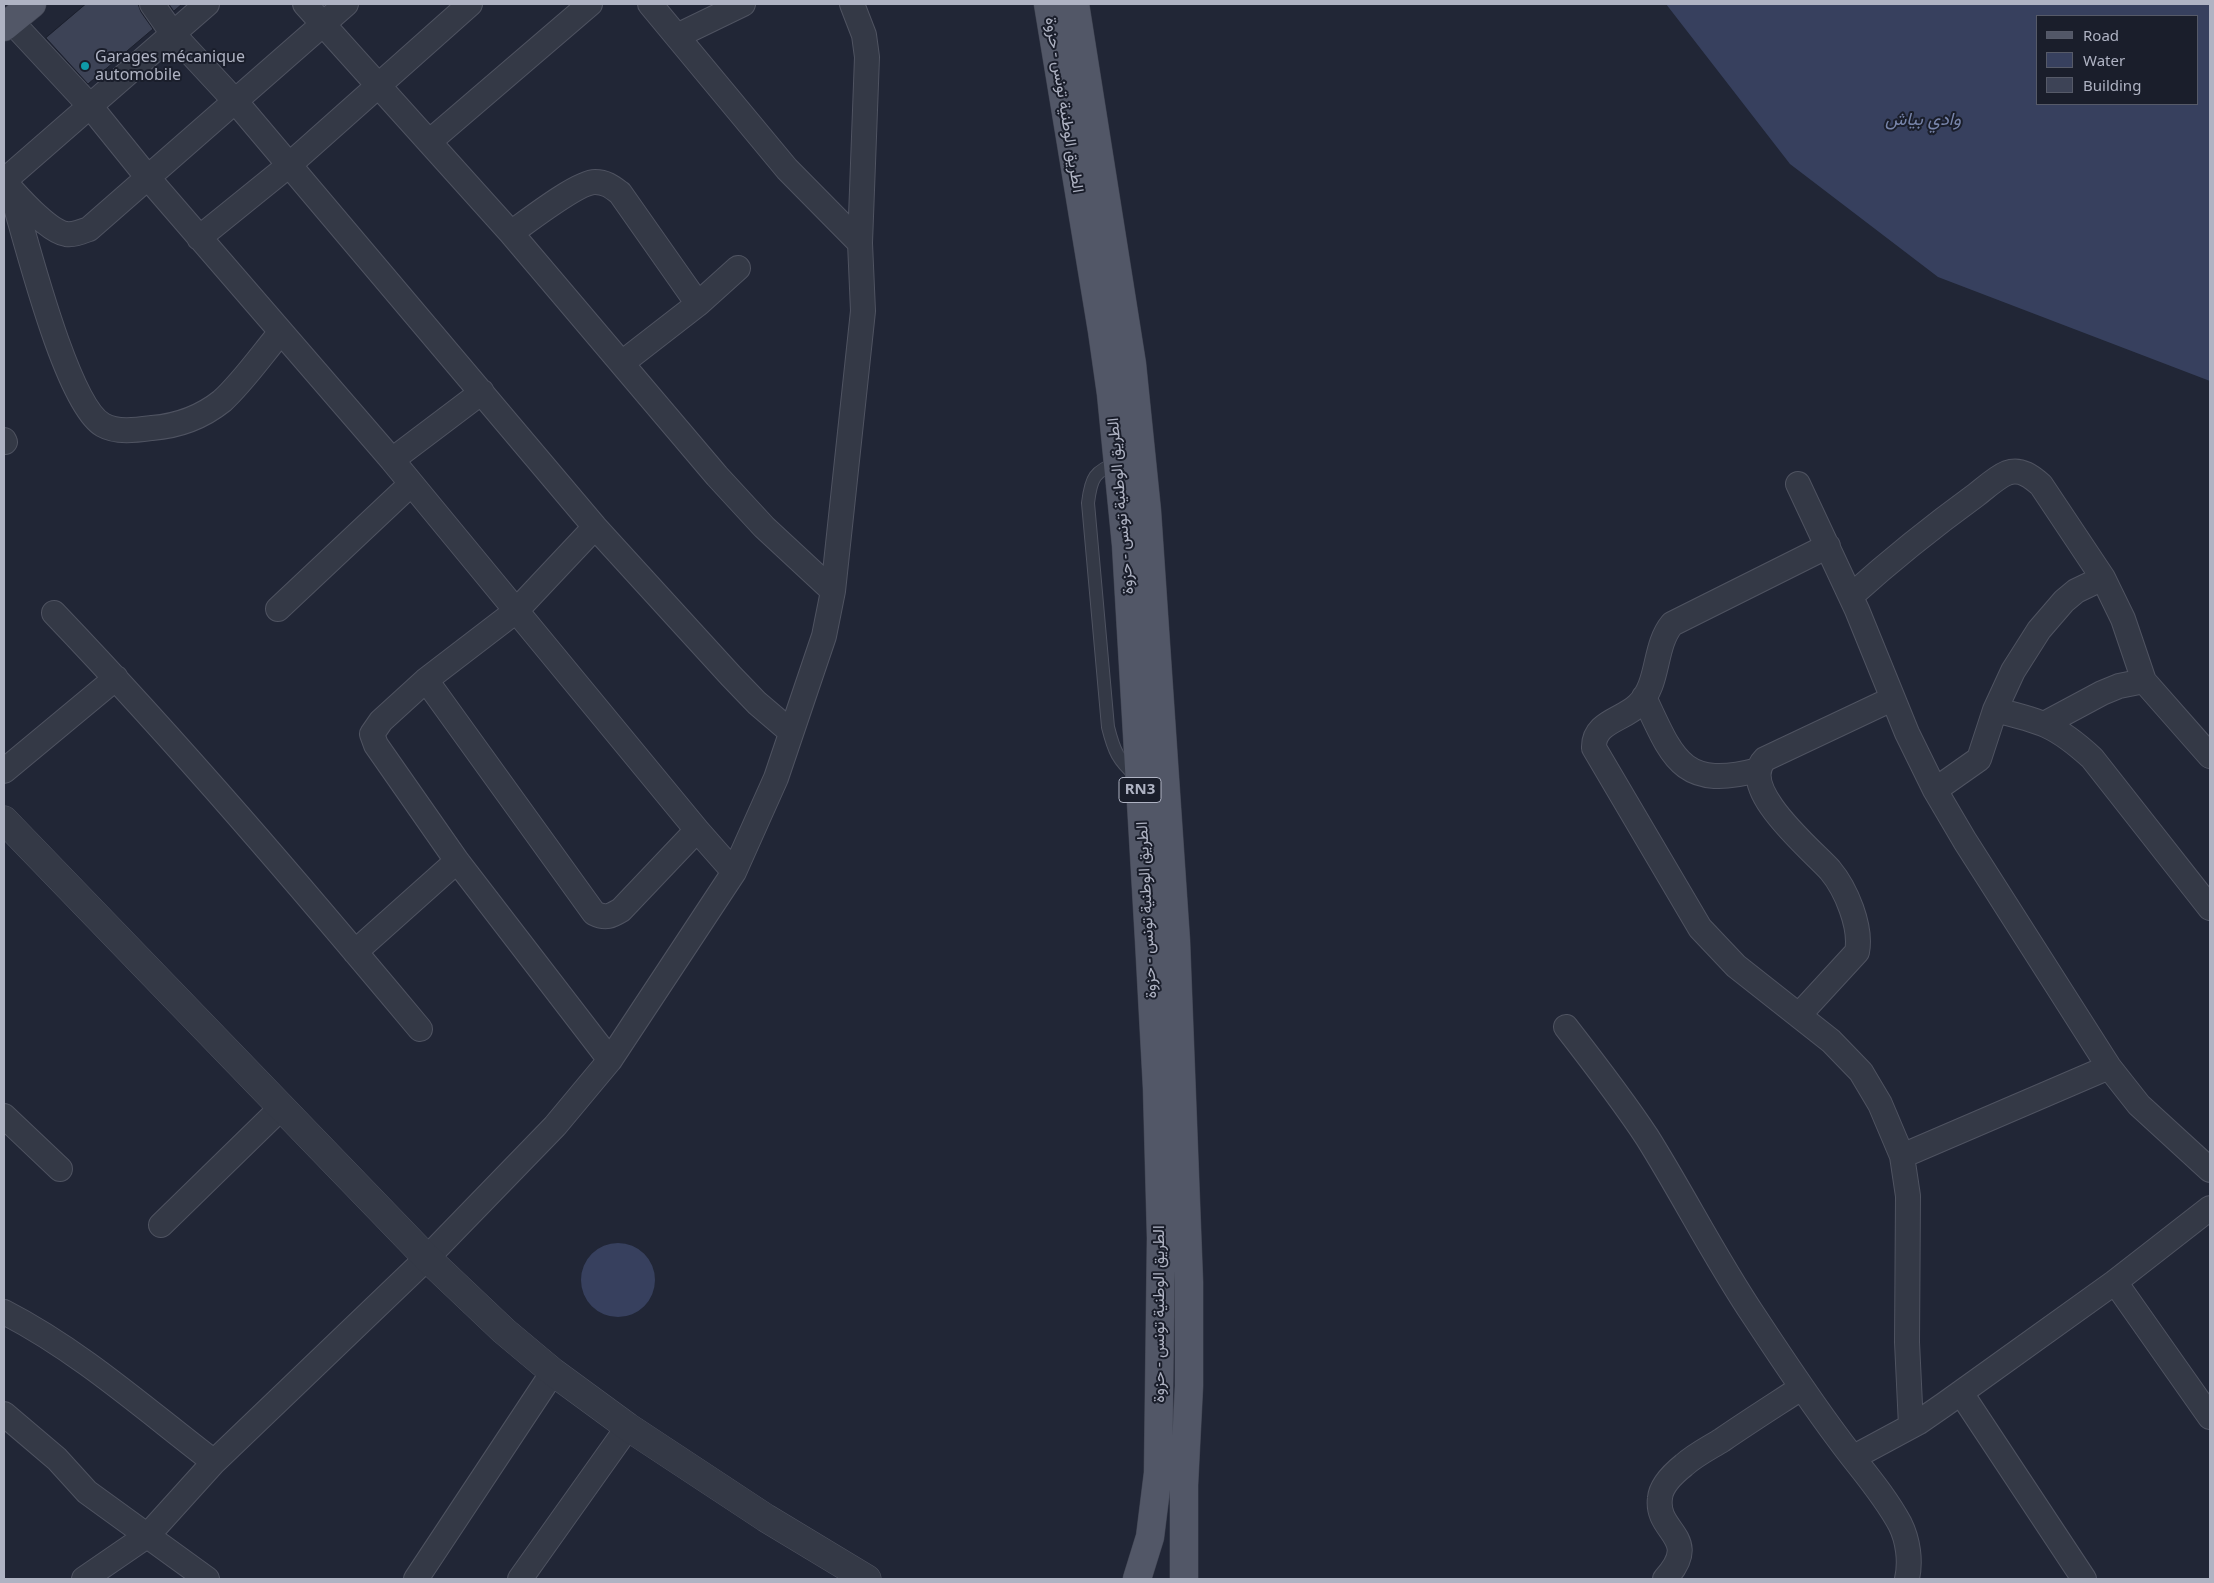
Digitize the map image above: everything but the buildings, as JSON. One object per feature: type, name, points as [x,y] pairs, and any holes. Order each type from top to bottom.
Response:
[{"type":"main road","points":[[8,24],[32,4]]},
{"type":"main road","name":"الطريق الوطنية تونس - حزوة","points":[[1048,4],[1102,331],[1129,461],[1148,511],[1158,886],[1157,1088],[1162,1309],[1156,1501],[1150,1537],[1137,1579]]},
{"type":"main road","name":"الطريق الوطنية تونس - حزوة","points":[[1075,4],[1132,364],[1126,545],[1139,779],[1158,886],[1176,951],[1189,1282],[1189,1386],[1184,1493],[1184,1579]]},
{"type":"street","points":[[152,4],[173,34],[236,102],[288,166],[596,527],[731,676],[757,703],[791,732]]},
{"type":"street","points":[[207,4],[4,181],[54,230],[66,234],[76,234],[89,229],[346,4]]},
{"type":"street","points":[[305,4],[511,233],[717,476],[764,528],[833,591]]},
{"type":"street","points":[[199,238],[288,166],[470,4]]},
{"type":"street","points":[[429,142],[590,4]]},
{"type":"street","points":[[650,4],[787,169],[860,243]]},
{"type":"street","points":[[677,36],[743,4]]},
{"type":"street","points":[[84,1579],[148,1536],[214,1462],[427,1258],[555,1126],[610,1060],[734,872],[776,778],[824,636],[833,591],[863,311],[860,243],[867,58],[864,35],[852,4]]},
{"type":"street","points":[[8,24],[90,106],[148,179],[392,460],[697,830],[734,872]]},
{"type":"street","points":[[511,233],[578,188],[593,182],[605,183],[620,192],[698,304]]},
{"type":"street","points":[[11,189],[52,329],[66,368],[85,402],[96,419],[102,424],[114,429],[147,429],[184,422],[199,416],[223,400],[281,332]]},
{"type":"street","points":[[622,363],[698,304],[738,268]]},
{"type":"street","points":[[392,460],[482,392]]},
{"type":"street","points":[[1851,596],[1899,553],[2008,473],[2021,472],[2031,476],[2041,485],[2103,578],[2123,619],[2144,682],[2210,756]]},
{"type":"street","points":[[278,609],[411,484]]},
{"type":"street","points":[[1798,484],[1851,596],[1892,699],[1935,790],[2109,1067],[2139,1105],[2210,1170]]},
{"type":"street","points":[[596,527],[516,611],[426,680],[378,725],[372,738],[456,861],[610,1060]]},
{"type":"street","points":[[1828,546],[1672,624],[1665,632],[1651,684],[1644,697],[1638,706],[1610,721],[1598,733],[1594,742],[1594,748],[1700,928],[1736,966],[1800,1014],[1832,1041],[1861,1072],[1880,1104],[1902,1156],[1908,1196],[1907,1342],[1911,1426]]},
{"type":"street","points":[[1935,790],[1979,758],[1995,710],[2013,671],[2039,630],[2064,601],[2076,591],[2103,578]]},
{"type":"street","points":[[54,613],[116,678],[420,1029]]},
{"type":"street","points":[[4,771],[116,678]]},
{"type":"street","points":[[426,680],[594,913],[602,917],[611,916],[621,910],[697,830]]},
{"type":"street","points":[[2046,723],[2102,692],[2118,686],[2144,682]]},
{"type":"street","points":[[1644,697],[1674,757],[1686,767],[1702,774],[1725,778],[1758,770],[1765,759],[1892,699]]},
{"type":"street","points":[[1995,710],[2046,723],[2076,743],[2092,758],[2210,908]]},
{"type":"street","points":[[1758,770],[1762,785],[1779,819],[1831,872],[1856,922],[1859,943],[1857,952],[1800,1014]]},
{"type":"street","points":[[4,820],[427,1258],[504,1330],[553,1372],[628,1427],[775,1523],[838,1571],[867,1579]]},
{"type":"street","points":[[355,952],[456,861]]},
{"type":"street","points":[[1566,1027],[1608,1080],[1647,1138],[1723,1270],[1801,1388],[1871,1478],[1901,1526],[1907,1543],[1909,1558],[1907,1579]]},
{"type":"street","points":[[1902,1156],[2109,1067]]},
{"type":"street","points":[[162,1225],[282,1107]]},
{"type":"street","points":[[4,1116],[60,1169]]},
{"type":"street","points":[[1854,1457],[1911,1426],[1961,1393],[2115,1282],[2210,1208]]},
{"type":"street","points":[[2115,1282],[2210,1417]]},
{"type":"street","points":[[4,1312],[48,1337],[90,1366],[214,1462]]},
{"type":"street","points":[[416,1579],[553,1372]]},
{"type":"street","points":[[1665,1579],[1676,1568],[1680,1552],[1675,1535],[1662,1513],[1660,1498],[1665,1484],[1684,1465],[1801,1388]]},
{"type":"street","points":[[1961,1393],[2084,1579]]},
{"type":"street","points":[[4,1414],[57,1459],[87,1492],[207,1579]]},
{"type":"street","points":[[520,1579],[628,1427]]},
{"type":"water","name":"وادي بياش","points":[[1666,4],[2210,4],[2210,381],[1938,277],[1790,164]]},
{"type":"water","points":[[611,1243],[625,1243],[639,1249],[649,1259],[655,1273],[653,1294],[639,1311],[625,1317],[611,1317],[597,1311],[587,1301],[581,1287],[581,1273],[587,1259],[597,1249]]},
{"type":"place","name":"Garages mécanique automobile","points":[[85,66]]}]
